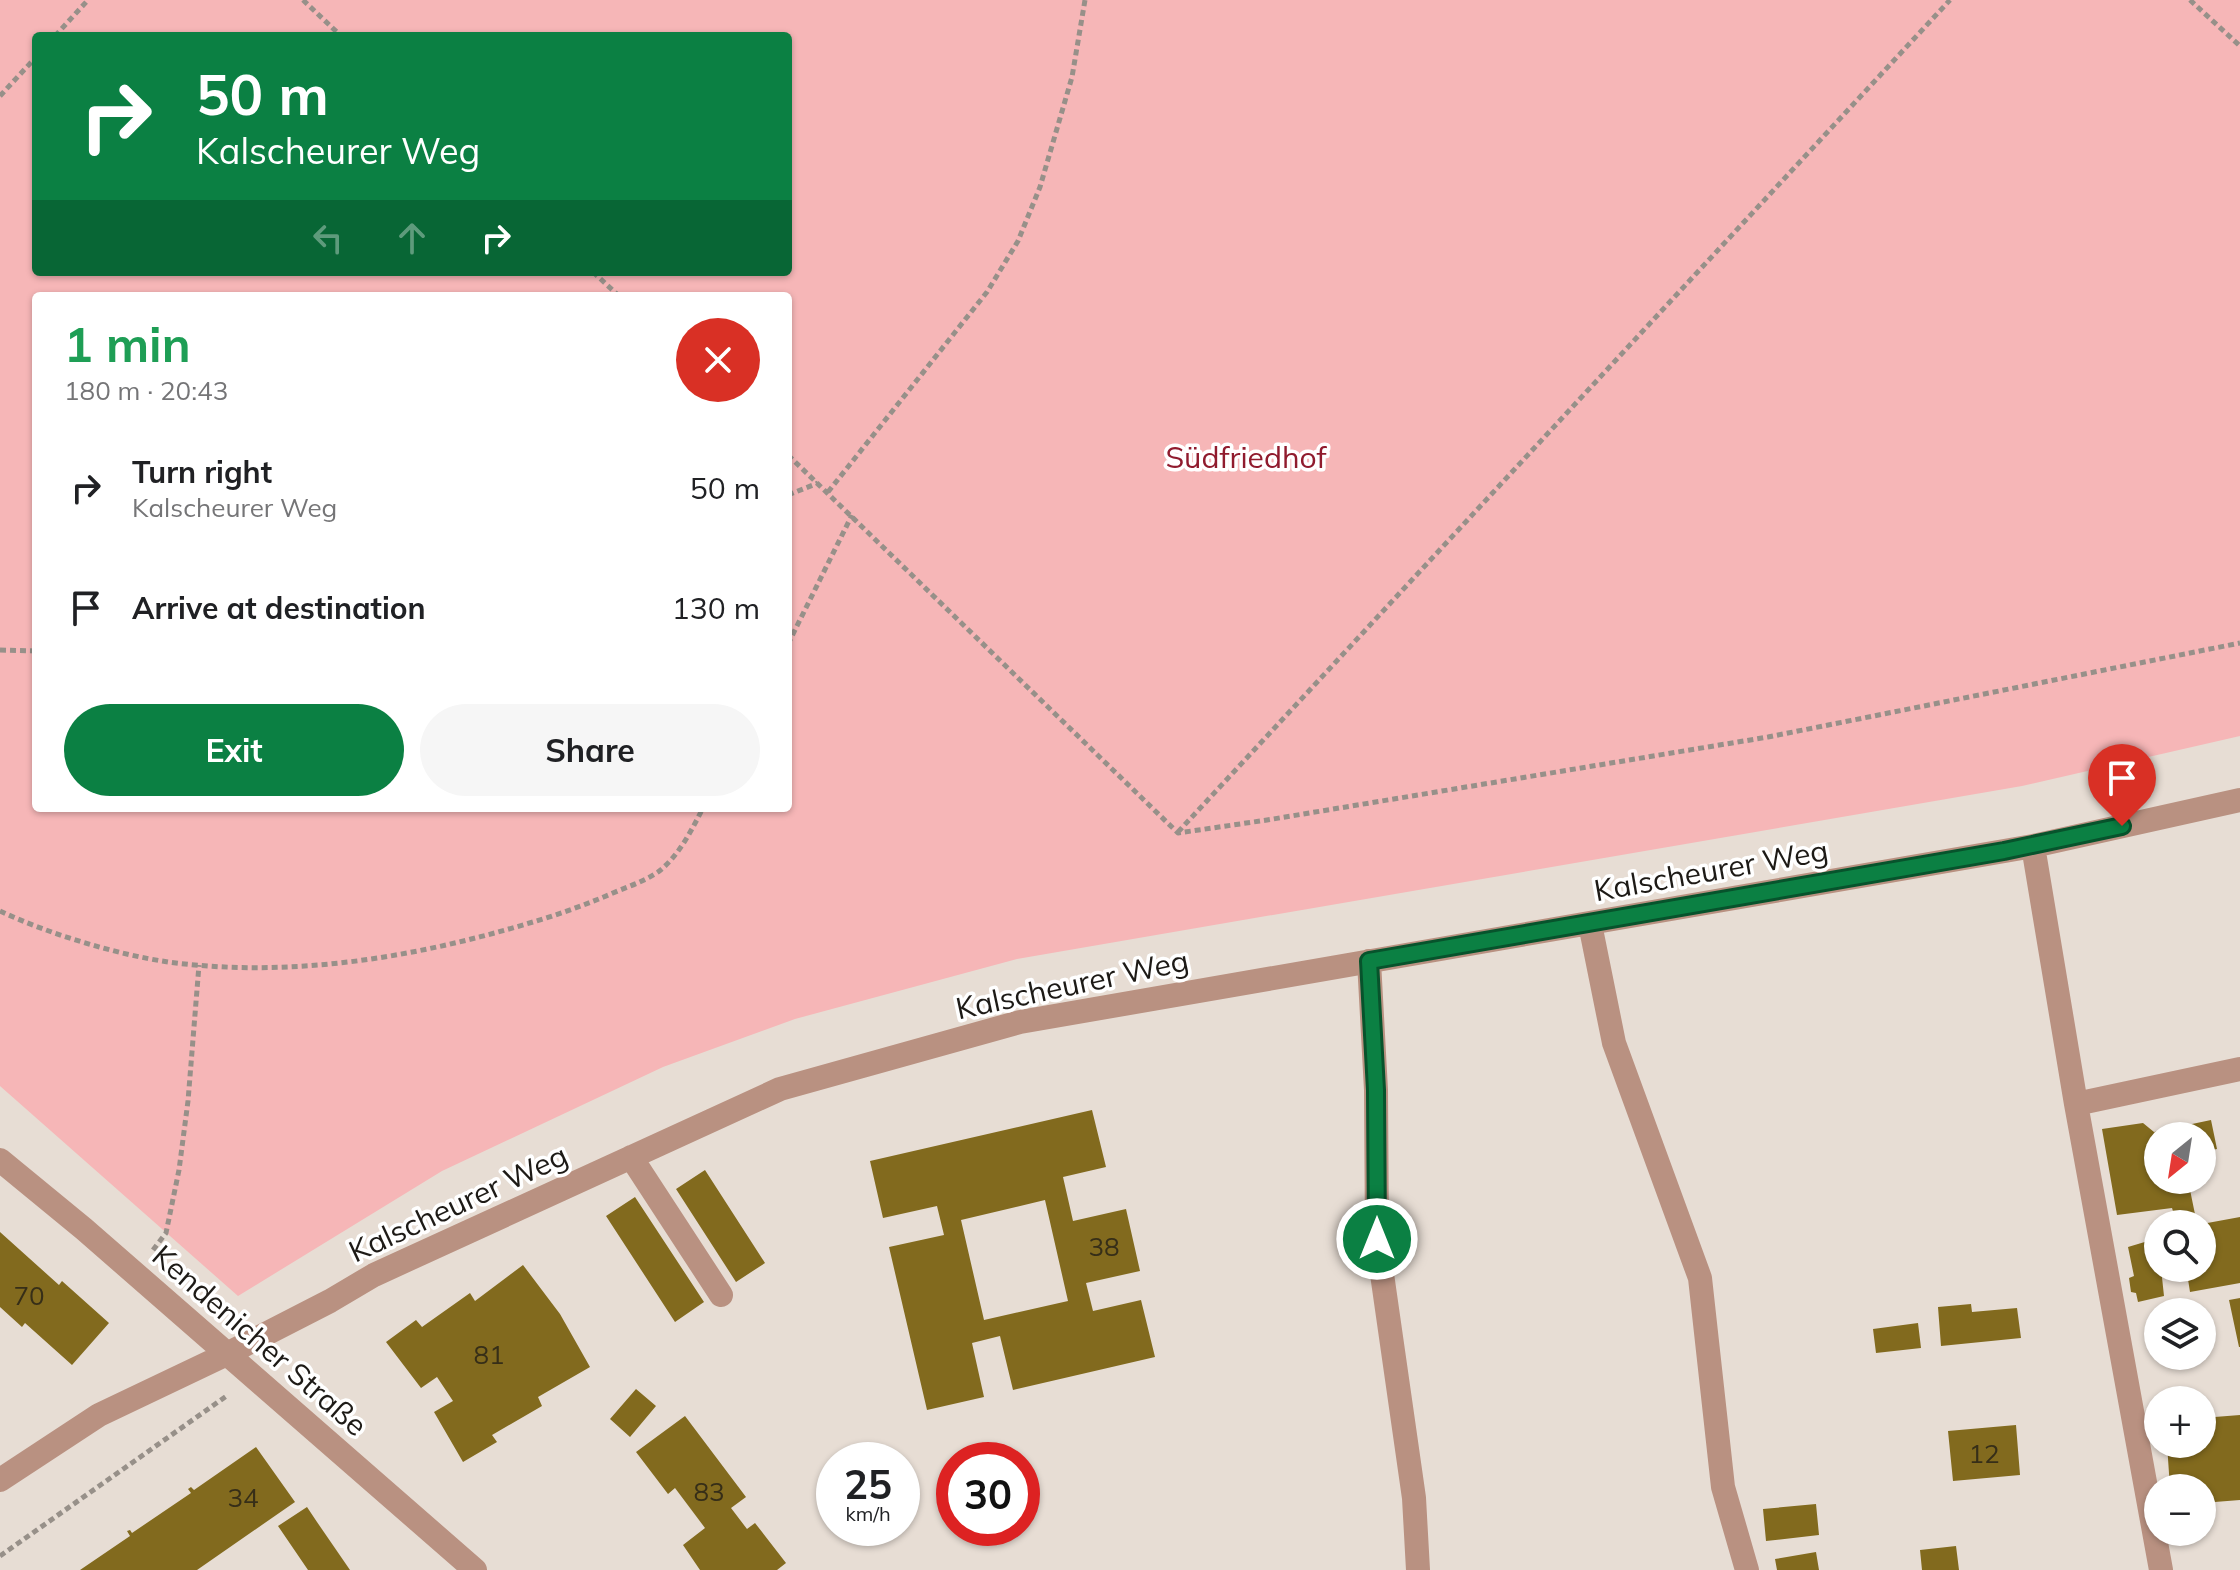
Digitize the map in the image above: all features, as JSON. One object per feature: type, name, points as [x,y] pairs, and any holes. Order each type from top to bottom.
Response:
[{"type":"street","name":"Kalscheurer Weg","points":[[0,1480],[99,1415],[227,1354],[374,1275],[780,1089],[1020,1022],[2033,846],[2240,800]]},
{"type":"street","points":[[2033,846],[2076,1104],[2161,1570]]},
{"type":"street","points":[[1590,924],[1614,1043],[1700,1278],[1723,1487],[1747,1570]]},
{"type":"street","points":[[1369,961],[1376,1090],[1377,1239],[1414,1498],[1418,1570]]},
{"type":"street","points":[[2076,1104],[2240,1069]]},
{"type":"street","points":[[631,1157],[721,1295]]},
{"type":"street","name":"Kendenicher Straße","points":[[0,1160],[475,1570]]},
{"type":"path","points":[[59,32],[88,0]]},
{"type":"path","points":[[303,0],[337,32]]},
{"type":"path","points":[[828,492],[987,292],[1018,241],[1040,187],[1072,77],[1085,0]]},
{"type":"path","points":[[1178,833],[1950,0]]},
{"type":"path","points":[[2190,0],[2240,46]]},
{"type":"path","points":[[0,96],[32,61]]},
{"type":"path","points":[[597,276],[615,292]]},
{"type":"path","points":[[792,459],[1178,833]]},
{"type":"path","points":[[792,493],[818,483]]},
{"type":"path","points":[[792,636],[852,515]]},
{"type":"path","points":[[1178,833],[1768,737],[2240,643]]},
{"type":"path","points":[[0,650],[32,651]]},
{"type":"path","points":[[0,911],[101,948],[166,961],[199,965],[293,967],[351,962],[419,952],[577,909],[658,872],[682,846],[701,812]]},
{"type":"path","points":[[134,1273],[166,1233],[179,1170],[188,1101],[199,965]]},
{"type":"path","points":[[0,1556],[252,1377]]},
{"type":"green space","name":"Südfriedhof","points":[[0,0],[2240,0],[2240,736],[2022,786],[1017,959],[795,1019],[663,1067],[442,1171],[238,1296],[0,1086]]},
{"type":"building","points":[[1092,1110],[1106,1167],[1063,1177],[1073,1221],[1126,1209],[1140,1271],[1086,1283],[1093,1311],[1141,1300],[1155,1357],[1013,1390],[1000,1336],[972,1343],[984,1397],[927,1410],[889,1247],[944,1235],[937,1206],[883,1218],[870,1161]],"holes":[[[1045,1200],[1068,1301],[984,1320],[961,1220]]]},
{"type":"building","points":[[2143,1123],[2144,1194],[2191,1194],[2194,1210],[2172,1208],[2117,1215],[2102,1129]]},
{"type":"building","points":[[705,1170],[765,1263],[736,1282],[676,1189]]},
{"type":"building","points":[[635,1197],[704,1302],[675,1322],[606,1216]]},
{"type":"building","points":[[2240,1217],[2240,1283],[2190,1292],[2188,1282],[2216,1282],[2216,1221]]},
{"type":"building","points":[[0,1232],[59,1285],[62,1281],[109,1323],[72,1365],[25,1323],[22,1327],[0,1307]]},
{"type":"building","points":[[2144,1242],[2144,1282],[2162,1282],[2164,1296],[2144,1298],[2138,1302],[2136,1293],[2131,1292],[2129,1278],[2134,1276],[2128,1247]]},
{"type":"building","points":[[523,1265],[560,1314],[590,1367],[538,1397],[542,1406],[492,1435],[497,1442],[463,1462],[434,1412],[453,1401],[437,1377],[421,1388],[386,1342],[416,1320],[422,1327],[470,1293],[475,1301]]},
{"type":"building","points":[[2240,1298],[2240,1347],[2239,1347],[2229,1300]]},
{"type":"building","points":[[1971,1304],[1972,1312],[2017,1308],[2021,1338],[1941,1346],[1938,1307]]},
{"type":"building","points":[[1918,1323],[1921,1348],[1876,1353],[1873,1329]]},
{"type":"building","points":[[636,1389],[656,1406],[630,1437],[610,1419]]},
{"type":"building","points":[[2240,1415],[2240,1500],[2216,1502],[2216,1474],[2169,1474],[2168,1458],[2216,1458],[2216,1417]]},
{"type":"building","points":[[685,1416],[746,1497],[731,1508],[747,1529],[755,1523],[786,1563],[777,1570],[700,1570],[683,1545],[705,1528],[675,1488],[668,1494],[636,1452]]},
{"type":"building","points":[[2016,1425],[2020,1475],[1953,1481],[1948,1431]]},
{"type":"building","points":[[256,1447],[295,1502],[197,1570],[80,1570],[130,1536],[127,1531],[132,1533],[191,1493],[188,1489],[191,1487],[194,1490]]},
{"type":"building","points":[[1816,1504],[1819,1535],[1766,1541],[1763,1509]]},
{"type":"building","points":[[307,1507],[350,1570],[308,1570],[278,1526]]},
{"type":"building","points":[[1956,1546],[1959,1570],[1922,1570],[1920,1550]]},
{"type":"building","points":[[1816,1552],[1819,1570],[1777,1570],[1775,1559]]},
{"type":"route","points":[[1377,1239],[1376,1090],[1369,961],[2033,846],[2122,826]]}]
